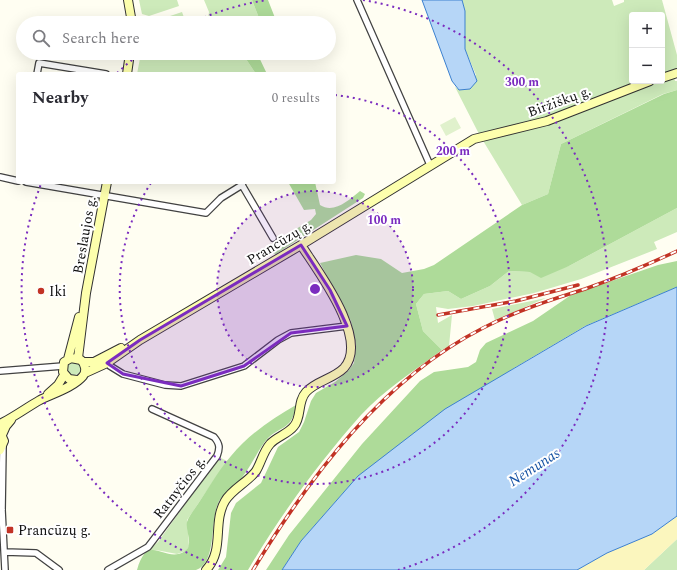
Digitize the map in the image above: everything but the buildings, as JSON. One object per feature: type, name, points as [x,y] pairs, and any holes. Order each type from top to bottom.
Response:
[{"type":"street","points":[[128,0],[131,16]]},
{"type":"street","points":[[357,0],[430,165]]},
{"type":"street","points":[[127,72],[129,60]]},
{"type":"street","points":[[38,72],[39,63],[94,72]]},
{"type":"street","points":[[665,77],[677,73]]},
{"type":"street","name":"Biržiškų g.","points":[[474,139],[547,121],[642,84]]},
{"type":"street","name":"Prancūzų g.","points":[[85,373],[301,245],[474,139]]},
{"type":"street","points":[[0,177],[16,181]]},
{"type":"street","points":[[38,184],[206,213],[221,198],[242,184],[273,238]]},
{"type":"street","name":"Breslaujos g.","points":[[65,362],[86,293],[107,184]]},
{"type":"street","points":[[206,570],[213,561],[217,552],[220,519],[225,501],[254,473],[270,444],[293,428],[297,422],[301,398],[306,392],[338,373],[345,367],[348,360],[350,346],[347,326],[330,290],[301,245]]},
{"type":"street","name":"Breslaujos g.","points":[[81,360],[86,293]]},
{"type":"street","points":[[106,360],[115,370],[134,378],[165,385],[181,386],[244,366],[278,340],[292,333],[347,326]]},
{"type":"street","points":[[0,371],[81,360],[85,373],[62,390],[41,400],[0,424]]},
{"type":"street","name":"Prancūzų g.","points":[[81,360],[94,362],[106,360]]},
{"type":"street","points":[[41,400],[58,385],[64,374],[65,362]]},
{"type":"street","points":[[64,374],[69,379],[77,380]]},
{"type":"street","name":"Ratnyčios g.","points":[[108,570],[148,547],[218,456],[220,448],[214,437],[152,408]]},
{"type":"street","points":[[5,570],[1,465],[1,448],[4,441],[1,434],[14,416]]},
{"type":"street","points":[[5,552],[36,553],[58,570]]},
{"type":"highlighted area","points":[[301,245],[330,290],[347,326],[291,333],[244,366],[181,386],[123,374],[107,363],[140,340]]},
{"type":"green space","points":[[139,0],[177,0],[179,6],[149,16],[142,14]]},
{"type":"green space","points":[[204,0],[252,0],[258,16],[208,16],[209,12]]},
{"type":"green space","points":[[252,0],[268,0],[274,16],[258,16]]},
{"type":"green space","points":[[462,0],[612,0],[614,6],[624,2],[624,0],[662,0],[677,55],[677,69],[665,73],[665,12],[629,12],[629,84],[634,84],[551,117],[479,134],[455,87],[459,90],[476,75],[465,49],[465,11]]},
{"type":"green space","points":[[182,12],[183,16],[170,16]]},
{"type":"green space","points":[[140,60],[247,60],[255,72],[137,72]]},
{"type":"green space","points":[[247,60],[260,60],[266,72],[255,72]]},
{"type":"green space","points":[[674,77],[675,81],[677,81],[677,90],[663,94],[561,144],[548,194],[522,205],[482,139],[607,101],[654,84],[665,84],[665,80]]},
{"type":"green space","points":[[677,90],[677,208],[569,266],[541,278],[530,272],[509,271],[490,286],[461,299],[448,291],[424,294],[416,304],[423,331],[442,350],[389,389],[361,415],[330,451],[301,490],[273,530],[248,570],[218,570],[226,557],[231,513],[236,503],[261,483],[278,447],[299,432],[311,401],[316,393],[335,382],[348,371],[354,363],[356,345],[351,321],[320,263],[356,255],[381,259],[402,273],[424,269],[434,265],[522,205],[548,194],[561,144],[664,94]]},
{"type":"green space","points":[[455,117],[461,128],[446,136],[440,125]]},
{"type":"green space","points":[[289,184],[315,184],[320,205],[331,208],[341,205],[360,191],[365,194],[363,198],[276,254],[272,253],[272,245],[276,241],[311,220],[316,214],[315,209],[304,210]]},
{"type":"green space","points":[[677,208],[677,232],[654,242],[657,249],[581,279],[534,293],[473,306],[448,309],[436,307],[438,323],[452,315],[449,346],[442,350],[423,331],[416,304],[424,294],[448,291],[461,299],[490,286],[509,271],[530,272],[569,266]]},
{"type":"green space","points":[[677,261],[677,287],[585,326],[514,368],[358,476],[301,541],[282,570],[266,570],[289,535],[362,444],[420,381],[434,372],[468,367],[476,362],[480,350],[486,343],[533,321],[571,295],[658,265]]},
{"type":"green space","points":[[546,298],[495,320],[492,309]]},
{"type":"green space","points":[[74,361],[79,363],[81,368],[79,373],[74,375],[69,373],[67,368],[69,363]]},
{"type":"green space","points":[[296,405],[294,414],[288,424],[269,437],[241,479],[221,498],[215,515],[211,548],[208,558],[203,565],[196,570],[137,570],[141,558],[146,552],[152,550],[178,554],[188,548],[188,519],[226,462],[253,434],[270,421]]},
{"type":"green space","points":[[219,457],[227,461],[187,520],[189,546],[186,551],[177,554],[156,550],[146,552],[158,542]]},
{"type":"green space","points":[[677,539],[677,570],[644,570]]},
{"type":"sand","points":[[677,516],[677,539],[644,570],[577,570],[607,553],[652,534]]},
{"type":"water","points":[[422,0],[462,0],[465,11],[465,49],[477,81],[470,89],[459,90],[452,81]]},
{"type":"water","name":"Nemunas","points":[[677,287],[677,516],[652,534],[607,553],[577,570],[282,570],[301,541],[358,476],[445,409],[586,326]]},
{"type":"railway","points":[[253,570],[275,535],[324,466],[381,402],[413,374],[447,349],[495,322],[533,306],[585,289],[677,251]]},
{"type":"railway","points":[[438,315],[516,301],[578,285]]},
{"type":"place","name":"Iki","points":[[41,291]]},
{"type":"place","name":"Prancūzų g.","points":[[10,530]]}]
